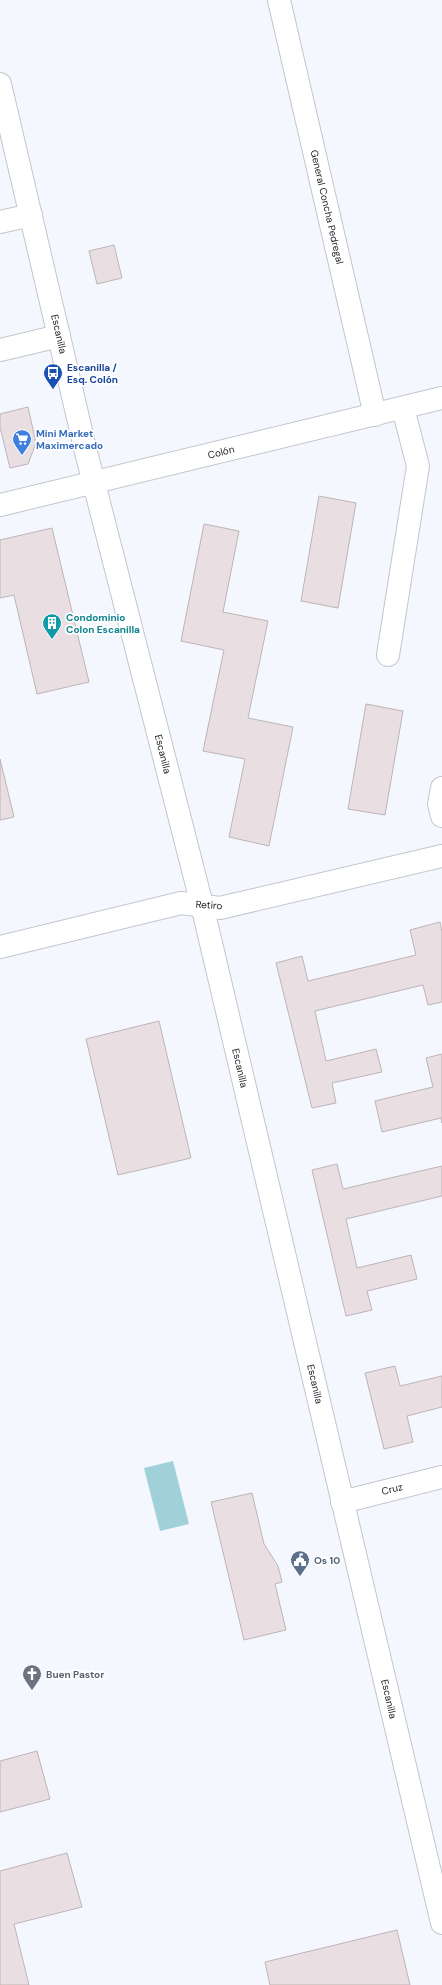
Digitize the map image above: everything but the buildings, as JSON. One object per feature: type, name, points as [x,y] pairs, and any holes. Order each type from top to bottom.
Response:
[{"type":"street","name":"General Concha Pedregal","points":[[279,0],[375,415]]},
{"type":"street","name":"Escanilla","points":[[0,84],[94,482],[202,905],[442,1923]]},
{"type":"street","points":[[0,222],[31,215]]},
{"type":"street","points":[[0,350],[59,336]]},
{"type":"street","name":"Colón","points":[[0,505],[442,398]]},
{"type":"street","points":[[388,655],[418,466],[402,408]]},
{"type":"street","points":[[442,788],[439,804],[442,816]]},
{"type":"street","name":"Retiro","points":[[0,947],[181,903],[220,908],[442,856]]},
{"type":"street","name":"Cruz","points":[[342,1502],[442,1477]]},
{"type":"water","points":[[173,1461],[189,1524],[160,1531],[144,1468]]},
{"type":"place","name":"Escanilla / Esq. Colón","points":[[53,390]]},
{"type":"place","name":"Mini Market Maximercado","points":[[22,456]]},
{"type":"place","name":"Condominio Colon Escanilla","points":[[52,640]]},
{"type":"place","name":"Os 10","points":[[300,1577]]},
{"type":"place","name":"Buen Pastor","points":[[32,1691]]}]
